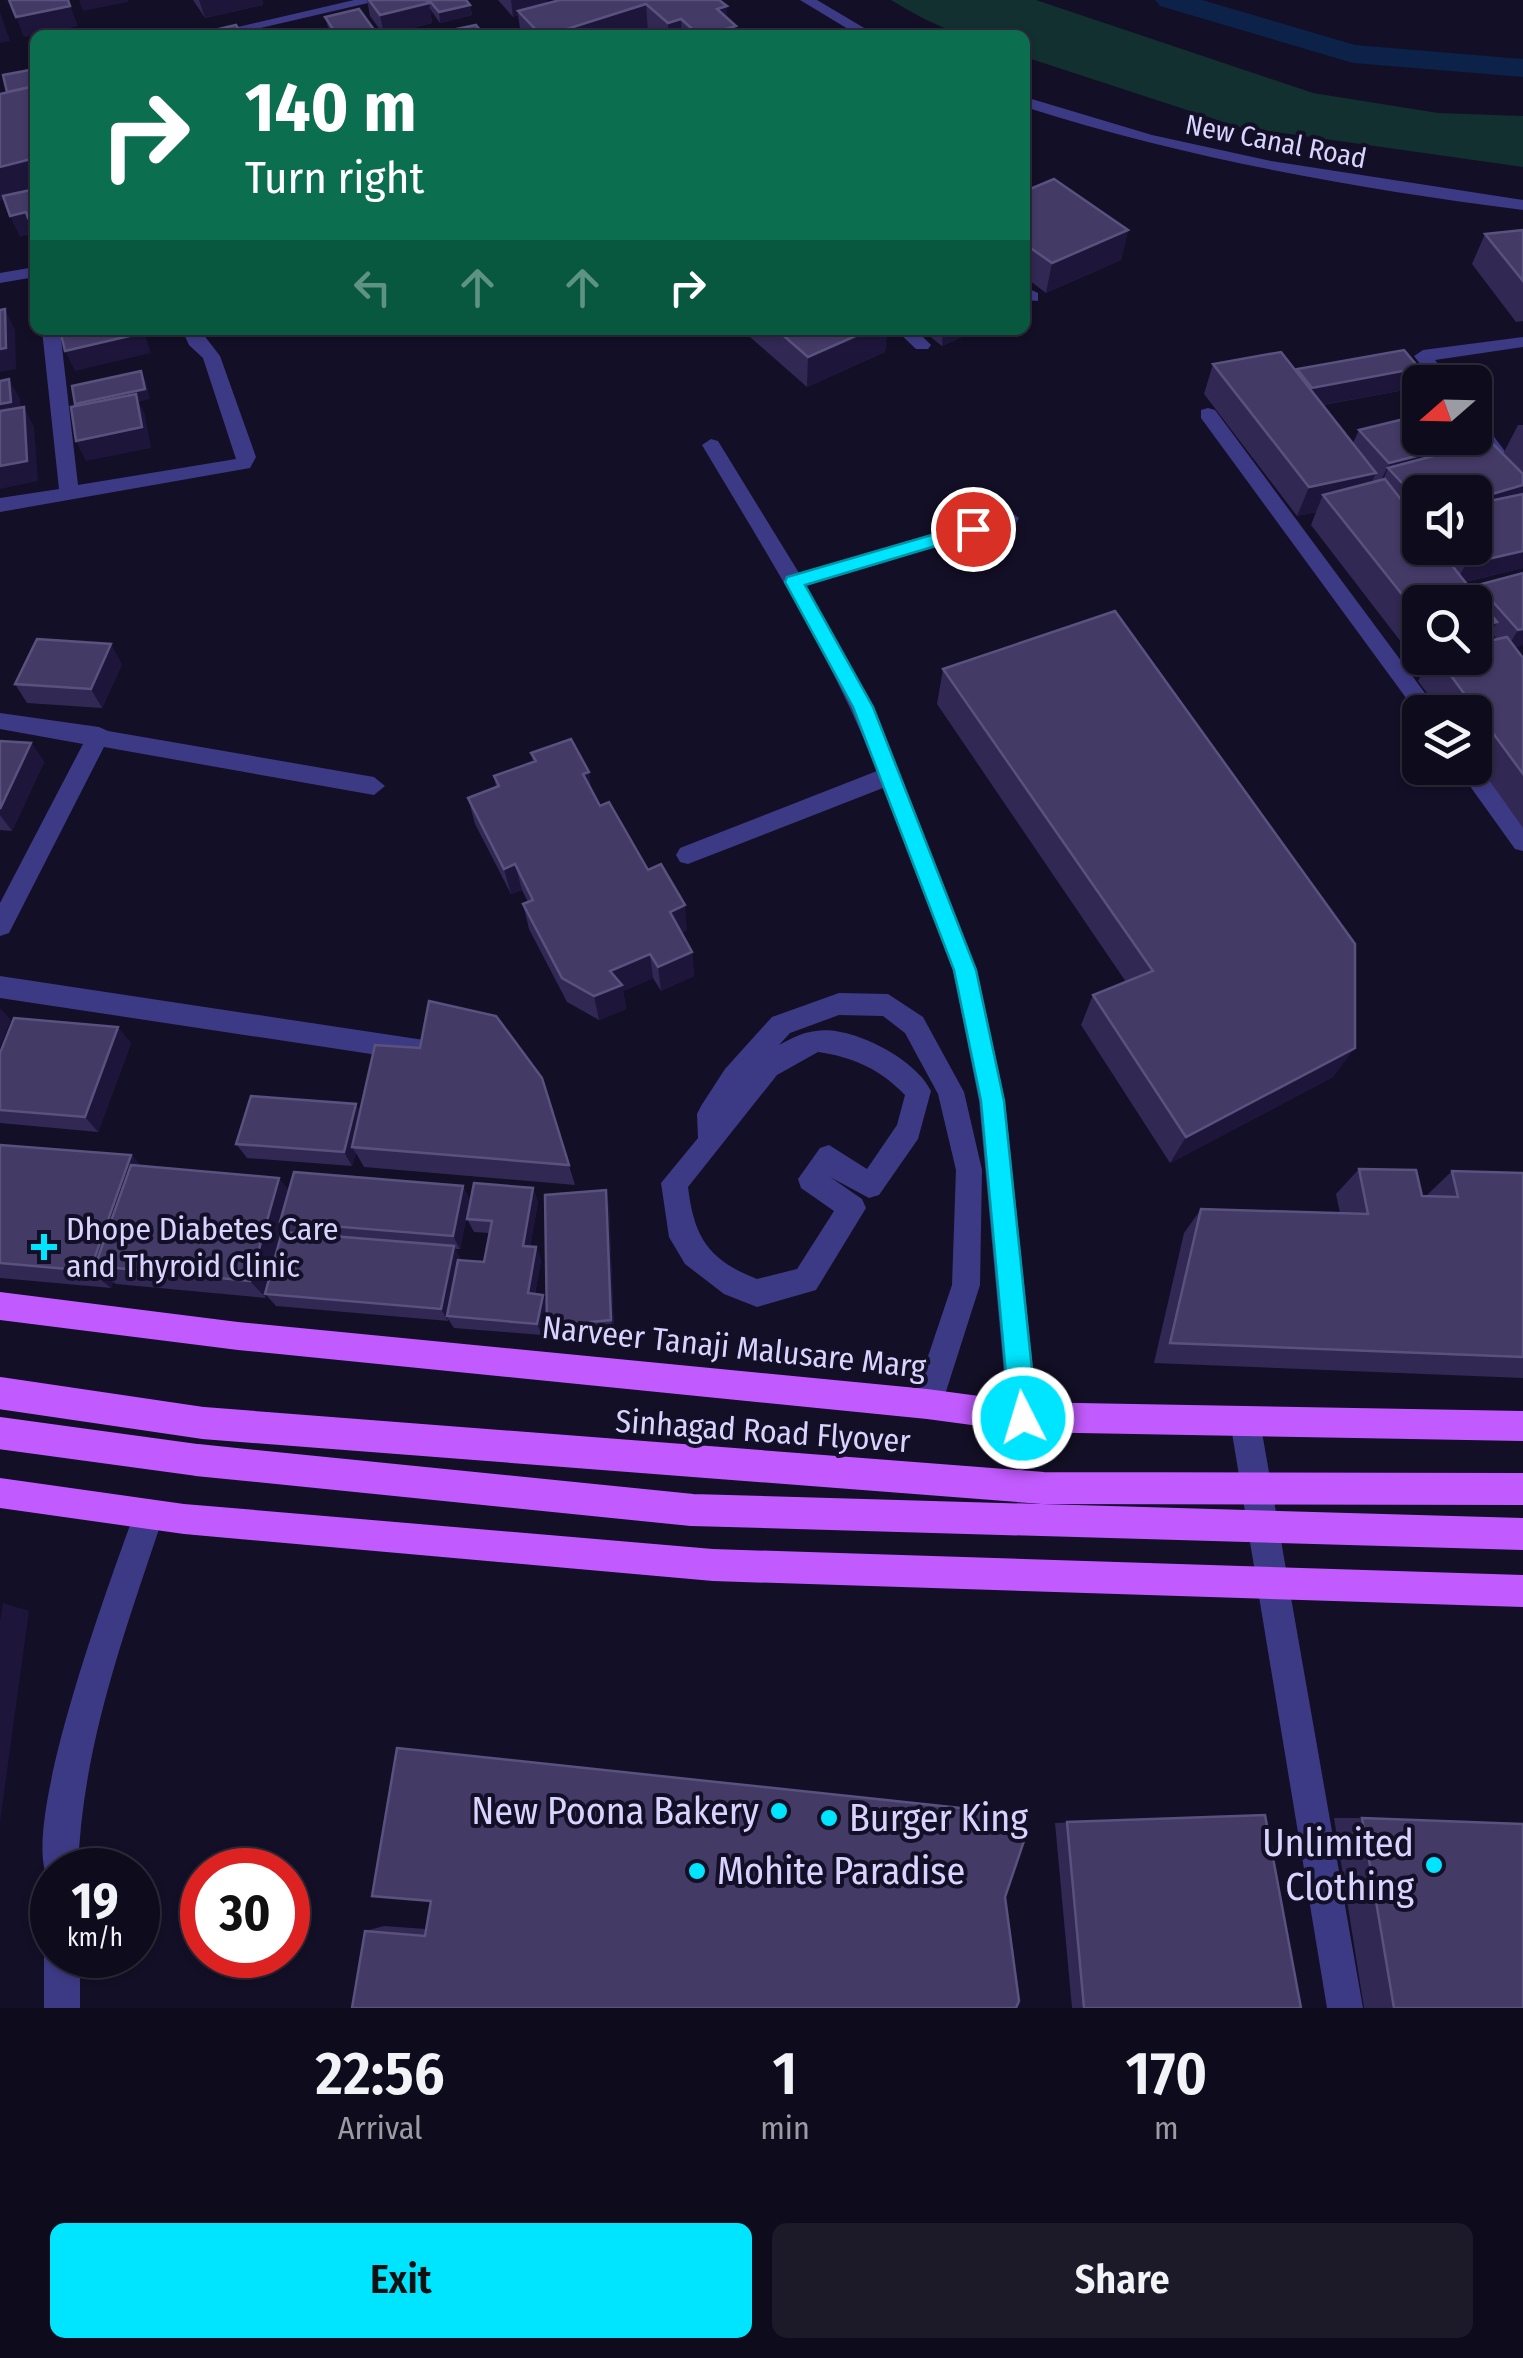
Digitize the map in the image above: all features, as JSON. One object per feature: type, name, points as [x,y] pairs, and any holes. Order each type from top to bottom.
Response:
[{"type":"main road","name":"Narveer Tanaji Malusare Marg","points":[[0,1306],[238,1336],[927,1404],[1023,1418],[1523,1426]]},
{"type":"main road","name":"Sinhagad Road Flyover","points":[[0,1392],[204,1422],[1042,1488],[1523,1489]]},
{"type":"main road","points":[[0,1433],[196,1460],[692,1510],[1523,1534]]},
{"type":"main road","points":[[0,1492],[149,1514],[713,1565],[1523,1591]]},
{"type":"street","points":[[233,30],[374,0]]},
{"type":"street","points":[[807,0],[860,30]]},
{"type":"street","name":"New Canal Road","points":[[1030,104],[1105,129],[1213,157],[1381,188],[1523,205]]},
{"type":"street","points":[[0,278],[30,273]]},
{"type":"street","points":[[52,335],[69,492]]},
{"type":"street","points":[[0,505],[243,464],[246,457],[211,356],[193,335]]},
{"type":"street","points":[[911,335],[922,345]]},
{"type":"street","points":[[1430,365],[1423,356],[1523,342]]},
{"type":"street","points":[[1208,414],[1415,695]]},
{"type":"street","points":[[711,445],[794,582],[863,707],[965,970],[992,1101],[1023,1418]]},
{"type":"street","points":[[1492,447],[1523,488]]},
{"type":"street","points":[[794,582],[1009,518]]},
{"type":"street","points":[[0,721],[99,735],[374,786]]},
{"type":"street","points":[[0,926],[99,735]]},
{"type":"street","points":[[688,854],[891,775]]},
{"type":"street","points":[[1481,785],[1523,842]]},
{"type":"street","points":[[0,987],[429,1052]]},
{"type":"street","points":[[710,1143],[747,1090],[791,1047],[818,1041],[855,1045],[899,1070],[918,1092],[918,1113],[889,1162],[869,1186],[830,1158],[811,1178],[852,1208],[806,1280],[757,1294],[734,1284],[694,1255],[679,1228],[674,1183],[710,1143],[710,1114],[734,1077],[781,1025],[839,1004],[888,1005],[914,1025],[952,1092],[969,1170],[966,1285],[927,1404]]},
{"type":"street","points":[[1245,1421],[1346,2008]]},
{"type":"street","points":[[60,1848],[60,1822],[84,1717],[149,1514]]},
{"type":"street","points":[[62,1978],[62,2008]]},
{"type":"green space","points":[[891,0],[1036,0],[1313,93],[1438,113],[1523,116],[1523,167],[1239,127],[1030,59],[1030,30],[951,30]]},
{"type":"building","points":[[9,0],[68,0],[70,6],[16,17]]},
{"type":"building","points":[[369,0],[426,0],[429,3],[380,15]]},
{"type":"building","points":[[429,0],[466,0],[470,5],[439,12]]},
{"type":"building","points":[[560,0],[719,0],[727,6],[717,9],[736,26],[727,30],[693,30],[681,19],[668,23],[646,4],[564,30],[536,30],[518,11]]},
{"type":"building","points":[[359,9],[374,30],[334,30],[325,17]]},
{"type":"building","points":[[476,25],[480,30],[452,30]]},
{"type":"building","points":[[30,70],[30,87],[7,92],[3,75]]},
{"type":"building","points":[[30,87],[30,159],[0,167],[0,94]]},
{"type":"building","points":[[1054,179],[1128,230],[1052,263],[1030,248],[1030,189]]},
{"type":"building","points":[[30,190],[30,217],[26,212],[10,216],[3,196]]},
{"type":"building","points":[[1523,230],[1523,281],[1485,234]]},
{"type":"building","points":[[5,309],[6,348],[0,349],[0,310]]},
{"type":"building","points":[[61,335],[133,335],[65,351]]},
{"type":"building","points":[[783,335],[858,335],[808,357]]},
{"type":"building","points":[[1404,350],[1416,365],[1402,365],[1402,371],[1312,388],[1297,369]]},
{"type":"building","points":[[1281,352],[1376,473],[1309,487],[1213,364]]},
{"type":"building","points":[[141,371],[145,389],[75,404],[72,386]]},
{"type":"building","points":[[9,379],[11,402],[0,404],[0,381]]},
{"type":"building","points":[[136,394],[142,427],[76,441],[71,407]]},
{"type":"building","points":[[24,407],[27,461],[0,466],[0,411]]},
{"type":"building","points":[[1402,419],[1402,455],[1420,455],[1389,463],[1359,430]]},
{"type":"building","points":[[1492,443],[1523,474],[1523,485],[1492,494],[1492,475],[1402,475],[1402,483],[1388,468],[1437,455],[1492,455]]},
{"type":"building","points":[[1385,479],[1402,501],[1402,565],[1452,565],[1468,585],[1402,585],[1402,594],[1323,495]]},
{"type":"building","points":[[1523,494],[1523,551],[1492,558],[1492,500]]},
{"type":"building","points":[[1523,573],[1523,629],[1518,630],[1492,601],[1492,585],[1478,585]]},
{"type":"building","points":[[1115,611],[1355,944],[1355,1048],[1186,1137],[1093,995],[1153,971],[943,669]]},
{"type":"building","points":[[1507,637],[1523,658],[1523,774],[1492,732],[1492,695],[1465,695],[1450,675],[1492,675],[1492,640]]},
{"type":"building","points":[[37,639],[111,644],[91,689],[15,684]]},
{"type":"building","points":[[571,739],[589,772],[583,774],[600,806],[609,802],[648,870],[661,864],[685,905],[670,912],[692,952],[658,967],[650,954],[610,971],[622,985],[594,996],[562,978],[523,904],[533,900],[515,864],[504,869],[468,798],[499,786],[494,776],[536,761],[531,753]]},
{"type":"building","points":[[0,741],[31,743],[0,809]]},
{"type":"building","points":[[429,1001],[496,1016],[542,1078],[569,1165],[352,1147],[375,1045],[420,1048]]},
{"type":"building","points":[[14,1018],[118,1027],[85,1117],[0,1110],[0,1053]]},
{"type":"building","points":[[251,1096],[356,1104],[344,1152],[236,1144]]},
{"type":"building","points":[[0,1145],[131,1155],[90,1271],[0,1263]]},
{"type":"building","points":[[131,1165],[279,1178],[250,1281],[95,1266]]},
{"type":"building","points":[[1359,1169],[1416,1170],[1422,1196],[1458,1197],[1452,1171],[1523,1173],[1523,1357],[1170,1343],[1201,1209],[1368,1214]]},
{"type":"building","points":[[294,1172],[463,1186],[453,1236],[280,1222]]},
{"type":"building","points":[[474,1183],[533,1188],[523,1246],[536,1247],[528,1293],[543,1295],[537,1324],[447,1316],[458,1260],[484,1262],[492,1221],[467,1219]]},
{"type":"building","points":[[606,1190],[611,1320],[547,1326],[545,1195]]},
{"type":"building","points":[[282,1232],[454,1246],[441,1309],[265,1294]]},
{"type":"building","name":"Mohite Paradise","points":[[397,1748],[970,1809],[1028,1829],[1005,1897],[1019,2001],[1016,2008],[352,2008],[365,1931],[425,1936],[431,1901],[372,1896]]},
{"type":"building","points":[[1265,1815],[1301,2008],[1084,2008],[1067,1822]]},
{"type":"building","points":[[1362,1818],[1523,1824],[1523,2008],[1394,2008]]},
{"type":"waterway","points":[[1170,0],[1353,54],[1523,68]]},
{"type":"place","name":"Dhope Diabetes Care and Thyroid Clinic","points":[[44,1247]]},
{"type":"place","name":"New Poona Bakery","points":[[779,1811]]},
{"type":"place","name":"Burger King","points":[[829,1818]]},
{"type":"place","name":"Unlimited Clothing","points":[[1434,1865]]},
{"type":"place","name":"Mohite Paradise","points":[[697,1871]]},
{"type":"route","points":[[973,529],[794,582],[863,707],[965,970],[992,1101],[1023,1418]]}]
